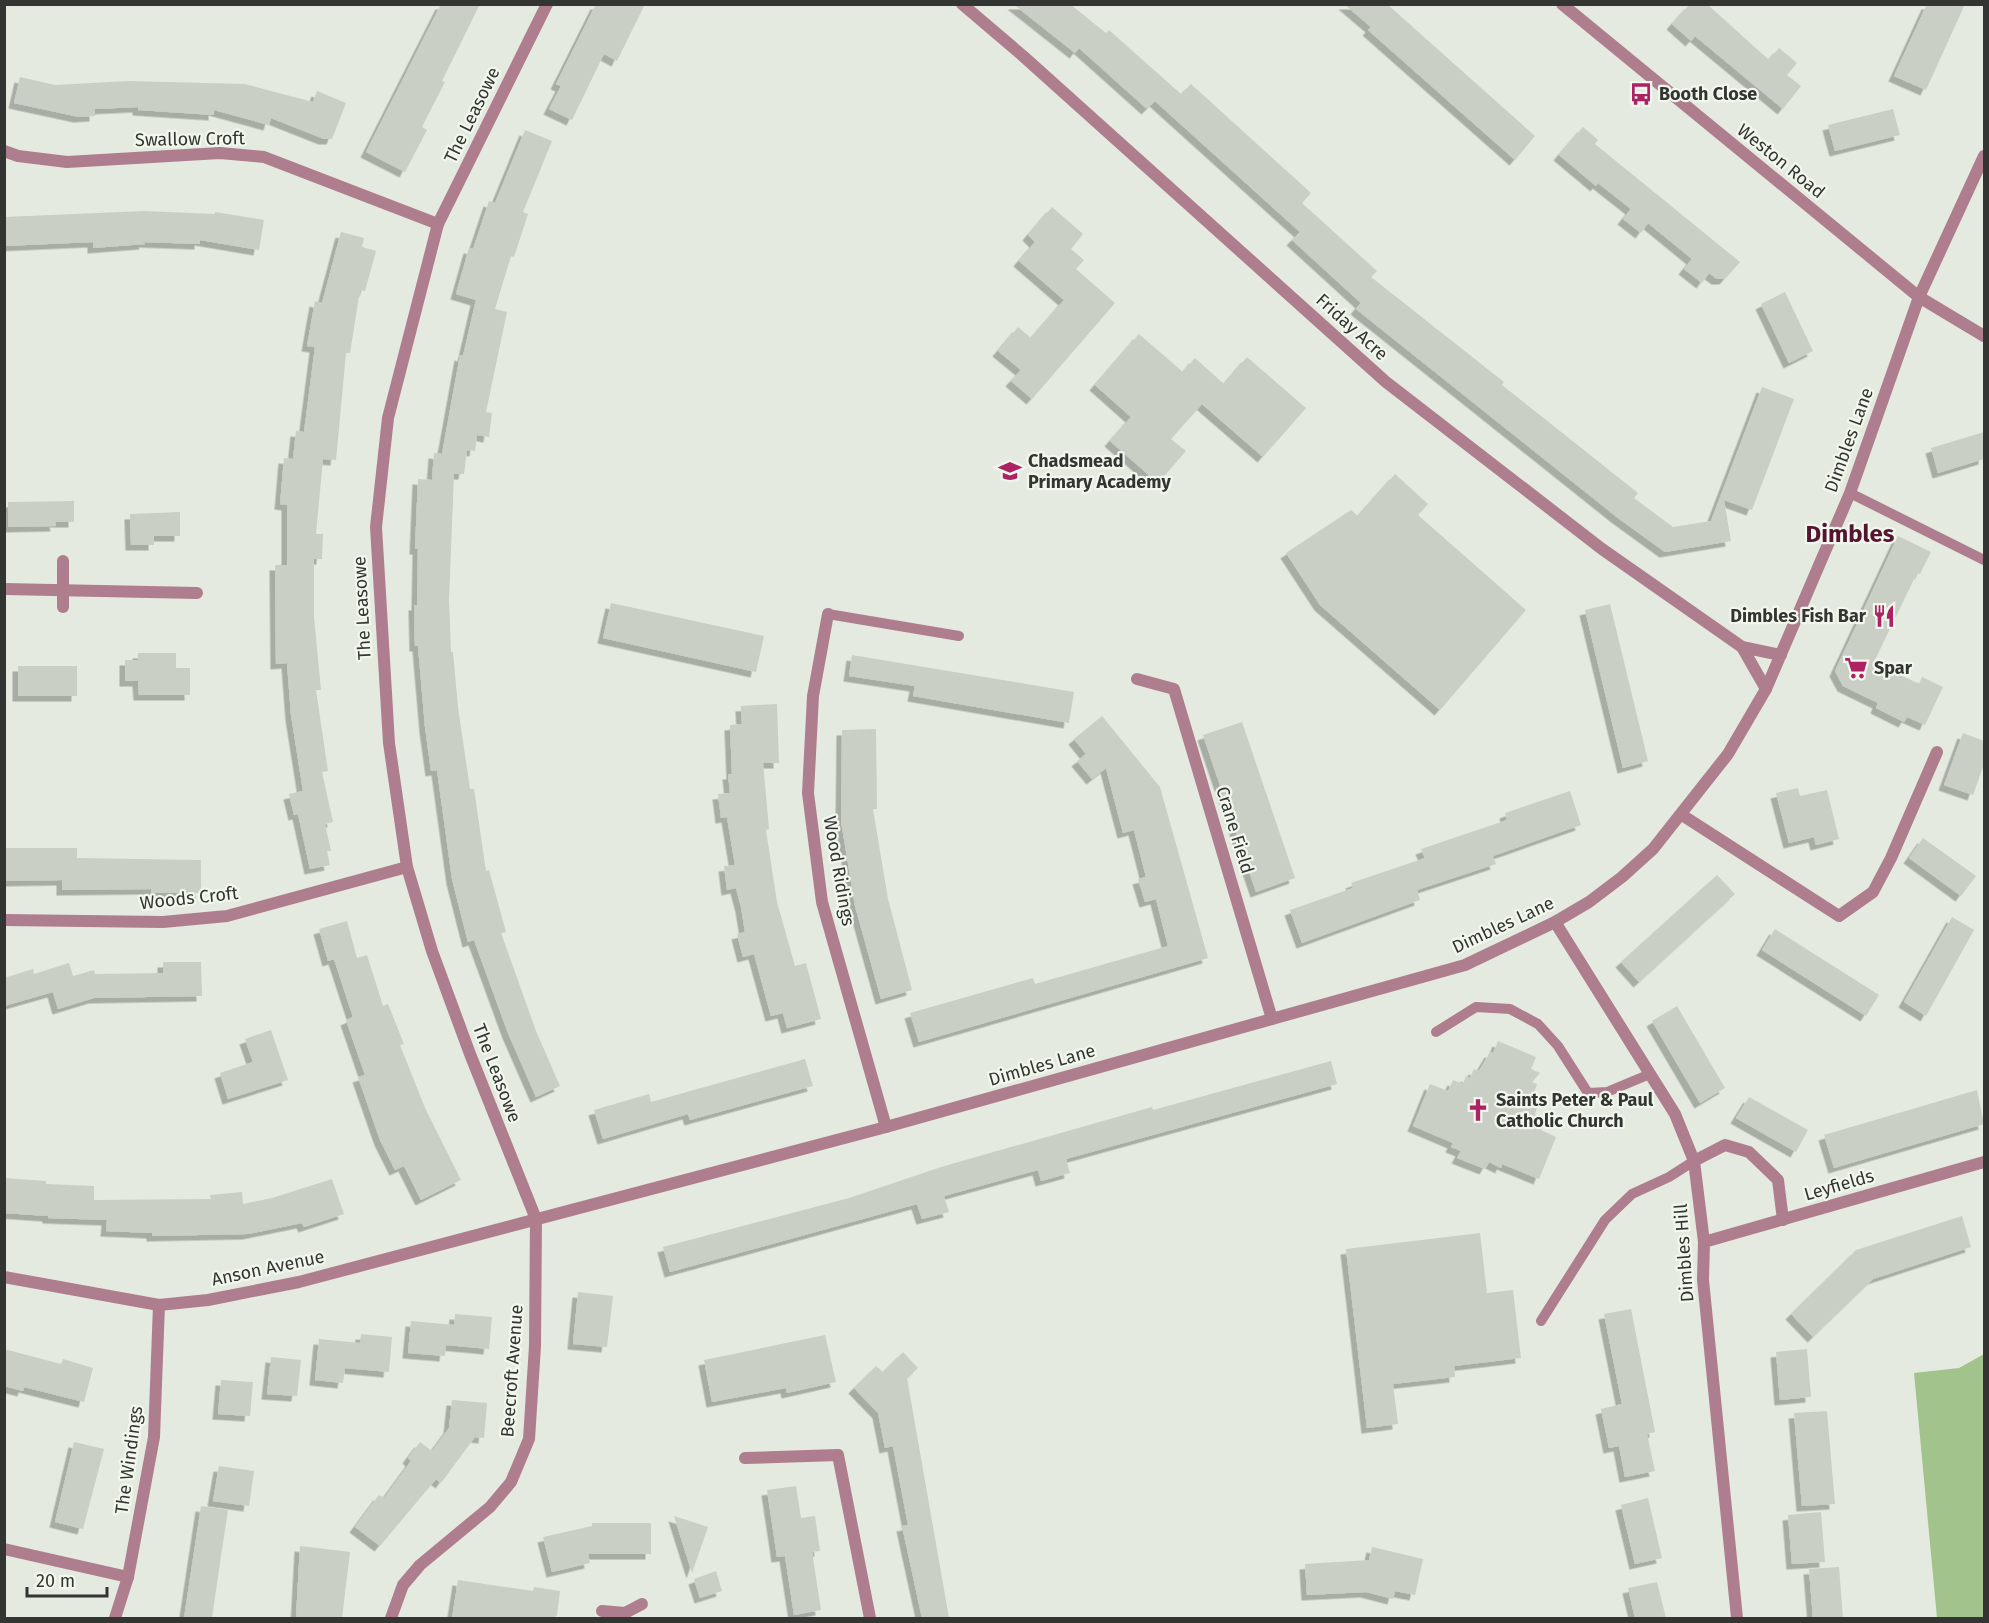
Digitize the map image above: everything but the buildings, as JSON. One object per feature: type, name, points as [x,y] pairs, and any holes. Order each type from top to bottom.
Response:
[{"type":"street","name":"The Leasowe","points":[[536,1219],[470,1054],[432,951],[407,867],[389,743],[376,526],[388,418],[438,224],[547,4]]},
{"type":"street","name":"Friday Acre","points":[[962,4],[1386,382],[1602,549],[1742,647],[1781,655]]},
{"type":"street","name":"Weston Road","points":[[1562,4],[1919,297],[1984,336]]},
{"type":"street","name":"Swallow Croft","points":[[4,151],[18,156],[67,162],[220,153],[264,157],[438,224]]},
{"type":"street","name":"Dimbles Lane","points":[[536,1219],[886,1127],[1466,965],[1555,922],[1589,902],[1653,849],[1682,815],[1728,754],[1766,688],[1850,493],[1919,297],[1984,156]]},
{"type":"street","points":[[63,561],[63,607]]},
{"type":"street","points":[[4,589],[197,594]]},
{"type":"street","name":"Wood Ridings","points":[[828,614],[813,696],[808,793],[822,902],[886,1127]]},
{"type":"street","name":"Friday Acre","points":[[1742,647],[1766,688]]},
{"type":"street","name":"Crane Field","points":[[1137,679],[1174,688],[1272,1019]]},
{"type":"street","points":[[1682,815],[1839,916],[1872,892],[1891,858],[1937,752]]},
{"type":"street","name":"Woods Croft","points":[[4,920],[163,922],[227,916],[407,867]]},
{"type":"street","name":"Dimbles Hill","points":[[1555,922],[1675,1113],[1694,1161],[1704,1242],[1703,1280],[1737,1618]]},
{"type":"street","points":[[1694,1161],[1725,1145],[1749,1152],[1778,1180],[1783,1220]]},
{"type":"street","name":"Leyfields","points":[[1704,1242],[1984,1162]]},
{"type":"street","name":"Anson Avenue","points":[[4,1277],[159,1305],[208,1300],[300,1282],[536,1219]]},
{"type":"street","name":"Beecroft Avenue","points":[[391,1618],[403,1585],[420,1564],[483,1513],[511,1482],[529,1439],[535,1346],[536,1219]]},
{"type":"street","name":"The Windings","points":[[115,1618],[128,1577],[154,1437],[159,1305]]},
{"type":"street","points":[[745,1458],[838,1455],[870,1618]]},
{"type":"street","points":[[4,1549],[128,1577]]},
{"type":"street","points":[[602,1611],[625,1616],[642,1604]]},
{"type":"lane","points":[[1850,493],[1984,560]]},
{"type":"lane","points":[[828,614],[959,636]]},
{"type":"lane","points":[[1436,1032],[1476,1007],[1510,1009],[1538,1024],[1558,1046],[1588,1093],[1607,1092],[1650,1074]]},
{"type":"lane","points":[[1541,1321],[1605,1220],[1632,1194],[1669,1178],[1694,1161]]},
{"type":"green space","points":[[1984,1354],[1984,1618],[1937,1618],[1914,1373],[1959,1368]]},
{"type":"place","name":"Booth Close","points":[[1641,94]]},
{"type":"place","name":"Chadsmead Primary Academy","points":[[1010,471]]},
{"type":"place","name":"Dimbles Fish Bar","points":[[1884,616]]},
{"type":"place","name":"Spar","points":[[1856,668]]},
{"type":"place","name":"Saints Peter & Paul Catholic Church","points":[[1478,1110]]},
{"type":"district","name":"Dimbles","points":[[1850,534]]}]
